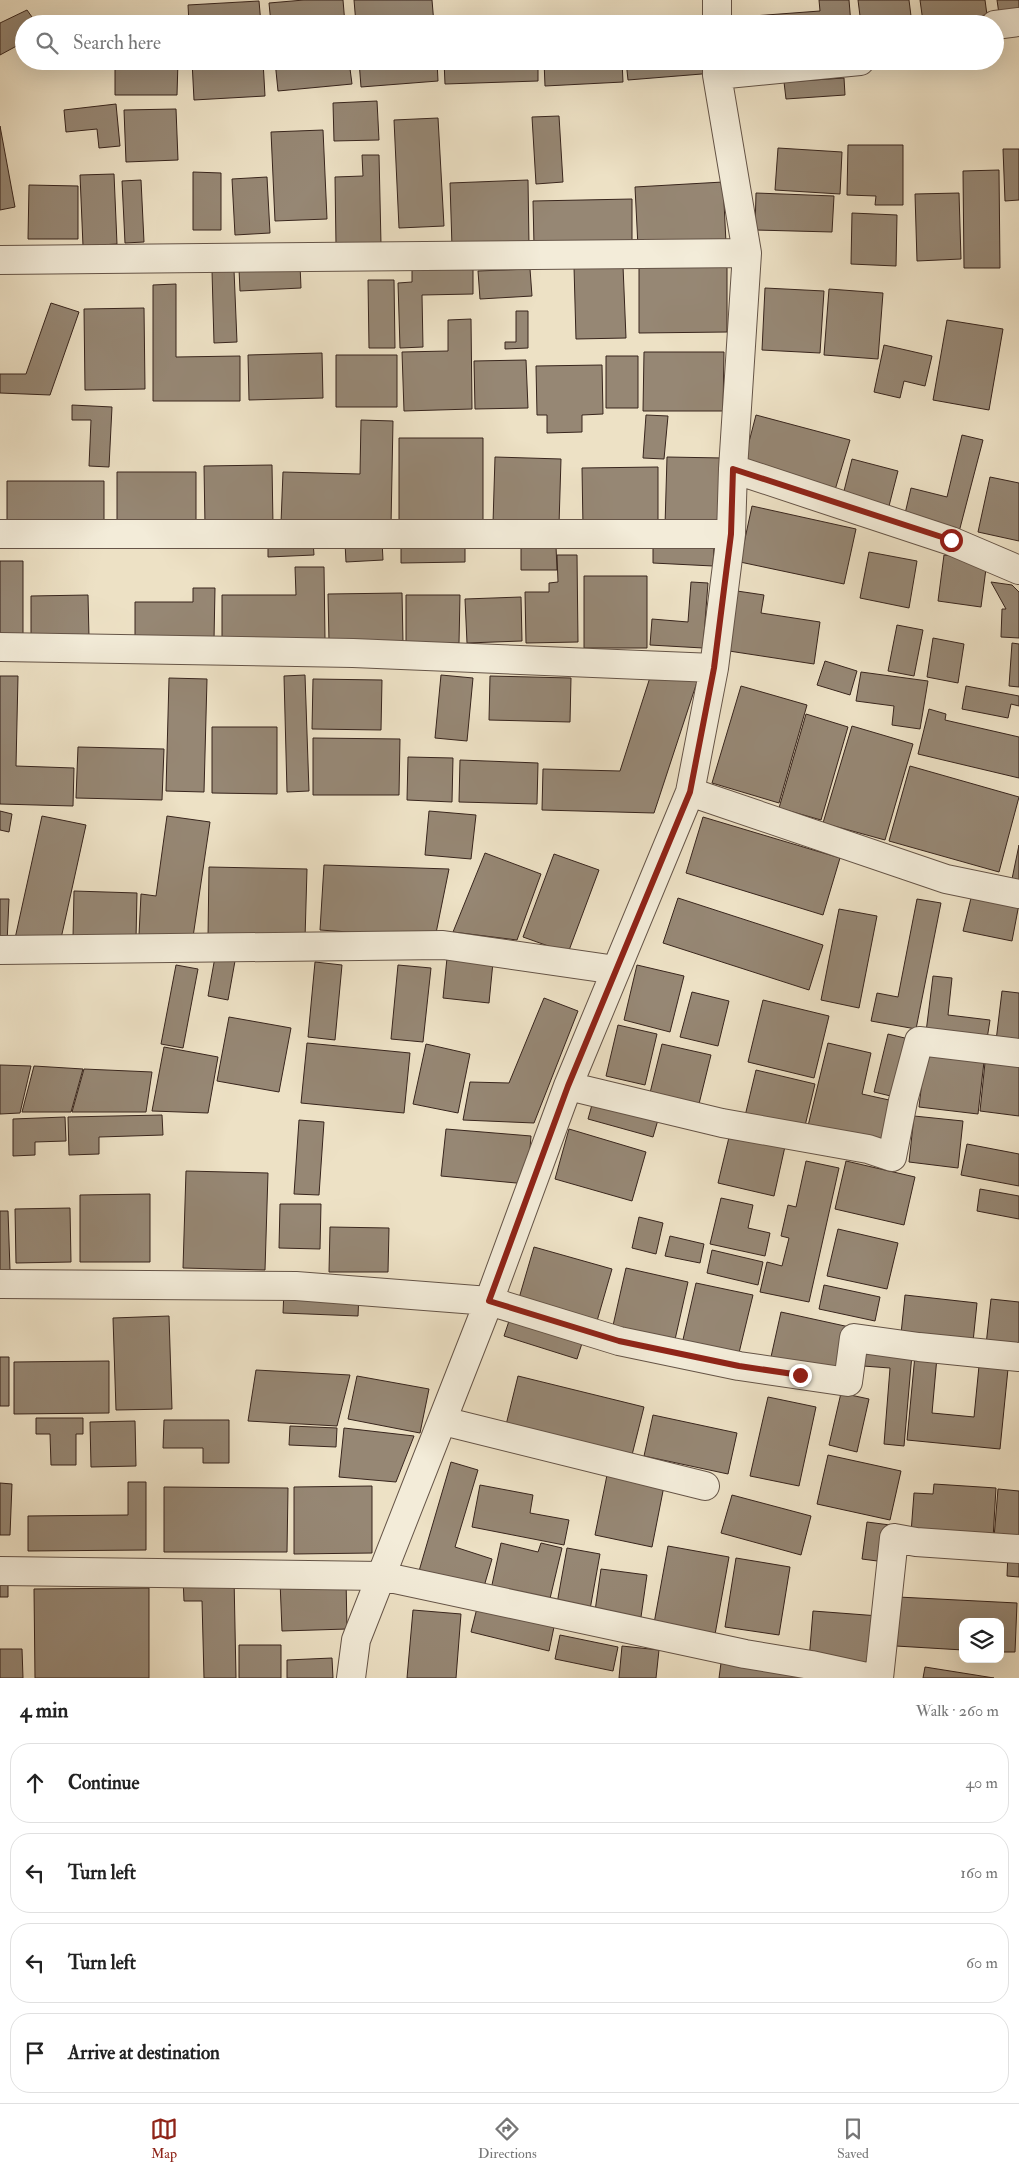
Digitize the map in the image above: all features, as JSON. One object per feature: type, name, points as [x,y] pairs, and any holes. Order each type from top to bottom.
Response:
[{"type":"street","points":[[717,0],[717,15]]},
{"type":"street","points":[[1004,24],[1019,22]]},
{"type":"street","points":[[351,1678],[356,1640],[489,1301],[568,1086],[690,792],[714,668],[731,534],[733,469],[747,253],[717,70]]},
{"type":"street","points":[[0,260],[747,253]]},
{"type":"street","points":[[733,469],[951,540],[1019,570]]},
{"type":"street","points":[[0,534],[731,534]]},
{"type":"street","points":[[0,647],[353,653],[714,668]]},
{"type":"street","points":[[690,792],[946,879],[1019,894]]},
{"type":"street","points":[[0,950],[443,945],[616,970]]},
{"type":"street","points":[[568,1086],[722,1122],[868,1149],[892,1157],[903,1101],[919,1040],[1019,1053]]},
{"type":"street","points":[[0,1284],[296,1286],[489,1301],[619,1341],[739,1366],[848,1382],[854,1338],[919,1347],[1019,1357]]},
{"type":"street","points":[[443,1421],[705,1486]]},
{"type":"street","points":[[879,1678],[894,1538],[916,1542],[1019,1549]]},
{"type":"street","points":[[0,1571],[381,1576],[745,1654],[811,1665],[871,1678]]},
{"type":"building","points":[[304,0],[343,0],[344,15],[270,15],[269,3]]},
{"type":"building","points":[[354,0],[432,0],[433,15],[355,15]]},
{"type":"building","points":[[819,0],[849,0],[850,15],[766,15],[820,11]]},
{"type":"building","points":[[858,0],[909,0],[911,15],[860,15]]},
{"type":"building","points":[[920,0],[985,0],[987,15],[922,15]]},
{"type":"building","points":[[997,0],[1019,0],[1019,10],[999,14]]},
{"type":"building","points":[[259,1],[260,15],[189,15],[188,5]]},
{"type":"building","points":[[27,10],[31,15],[17,15]]},
{"type":"building","points":[[15,16],[15,47],[0,55],[0,23]]},
{"type":"building","points":[[115,70],[178,70],[177,95],[115,95]]},
{"type":"building","points":[[192,70],[264,70],[265,96],[194,100]]},
{"type":"building","points":[[276,70],[350,70],[352,84],[278,91]]},
{"type":"building","points":[[360,70],[437,70],[438,81],[361,87]]},
{"type":"building","points":[[444,70],[538,70],[538,81],[445,84]]},
{"type":"building","points":[[544,70],[622,70],[623,82],[545,86]]},
{"type":"building","points":[[627,70],[714,70],[714,73],[628,80]]},
{"type":"building","points":[[844,78],[845,95],[786,99],[784,82]]},
{"type":"building","points":[[377,101],[379,140],[334,141],[333,103]]},
{"type":"building","points":[[116,104],[120,146],[99,148],[97,129],[66,132],[64,110]]},
{"type":"building","points":[[176,109],[178,160],[126,162],[124,110]]},
{"type":"building","points":[[559,116],[563,182],[536,184],[532,117]]},
{"type":"building","points":[[438,118],[444,226],[399,228],[394,120]]},
{"type":"building","points":[[0,126],[15,207],[0,210]]},
{"type":"building","points":[[323,130],[327,219],[275,221],[271,132]]},
{"type":"building","points":[[848,145],[903,145],[903,205],[875,205],[876,196],[847,195]]},
{"type":"building","points":[[778,148],[842,152],[840,194],[775,190]]},
{"type":"building","points":[[1003,149],[1019,149],[1019,200],[1005,201]]},
{"type":"building","points":[[362,155],[379,155],[381,244],[336,245],[335,177],[363,176]]},
{"type":"building","points":[[999,170],[1000,268],[964,268],[963,171]]},
{"type":"building","points":[[193,172],[221,173],[221,230],[193,230]]},
{"type":"building","points":[[114,174],[117,244],[83,246],[80,175]]},
{"type":"building","points":[[267,177],[270,233],[235,235],[232,179]]},
{"type":"building","points":[[141,180],[144,242],[125,243],[122,181]]},
{"type":"building","points":[[528,180],[529,245],[452,247],[450,183]]},
{"type":"building","points":[[723,182],[726,243],[638,247],[635,187]]},
{"type":"building","points":[[29,185],[78,186],[78,239],[28,239]]},
{"type":"building","points":[[756,193],[834,196],[832,232],[755,230]]},
{"type":"building","points":[[959,193],[961,259],[917,261],[915,194]]},
{"type":"building","points":[[632,199],[632,243],[534,245],[533,201]]},
{"type":"building","points":[[852,213],[897,215],[896,266],[851,264]]},
{"type":"building","points":[[727,264],[727,332],[639,333],[639,265]]},
{"type":"building","points":[[300,265],[301,288],[240,291],[239,269]]},
{"type":"building","points":[[623,266],[626,338],[576,339],[574,267]]},
{"type":"building","points":[[473,269],[473,294],[422,295],[423,347],[400,348],[398,283],[412,282],[412,270]]},
{"type":"building","points":[[530,269],[532,296],[480,299],[478,271]]},
{"type":"building","points":[[234,270],[237,342],[214,343],[212,271]]},
{"type":"building","points":[[368,280],[394,280],[395,348],[369,348]]},
{"type":"building","points":[[176,284],[176,357],[240,356],[240,401],[153,401],[153,285]]},
{"type":"building","points":[[765,288],[824,291],[820,353],[762,350]]},
{"type":"building","points":[[829,289],[883,293],[878,359],[824,355]]},
{"type":"building","points":[[51,303],[79,312],[50,395],[0,393],[0,374],[26,374]]},
{"type":"building","points":[[144,308],[145,389],[85,390],[84,309]]},
{"type":"building","points":[[516,311],[528,311],[528,348],[505,349],[505,342],[516,342]]},
{"type":"building","points":[[471,319],[472,409],[404,411],[402,352],[448,351],[448,320]]},
{"type":"building","points":[[947,320],[1003,329],[989,410],[933,400]]},
{"type":"building","points":[[884,345],[932,356],[925,386],[904,381],[900,398],[874,392]]},
{"type":"building","points":[[644,352],[724,352],[723,411],[643,411]]},
{"type":"building","points":[[322,353],[323,398],[249,400],[248,355]]},
{"type":"building","points":[[336,355],[397,355],[397,407],[336,407]]},
{"type":"building","points":[[606,356],[638,356],[638,408],[606,408]]},
{"type":"building","points":[[526,360],[528,408],[475,409],[474,361]]},
{"type":"building","points":[[602,365],[603,414],[582,415],[582,432],[547,433],[547,415],[537,415],[536,366]]},
{"type":"building","points":[[72,405],[112,407],[109,467],[89,466],[91,420],[72,420]]},
{"type":"building","points":[[646,415],[668,416],[664,459],[643,458]]},
{"type":"building","points":[[756,415],[850,440],[835,490],[743,465]]},
{"type":"building","points":[[361,420],[393,421],[391,526],[281,523],[283,472],[360,474]]},
{"type":"building","points":[[962,435],[983,440],[959,532],[904,518],[911,488],[947,497]]},
{"type":"building","points":[[399,438],[483,438],[483,523],[399,523]]},
{"type":"building","points":[[495,457],[561,459],[559,525],[493,523]]},
{"type":"building","points":[[667,457],[723,458],[721,528],[665,526]]},
{"type":"building","points":[[852,459],[898,471],[889,506],[843,495]]},
{"type":"building","points":[[272,465],[273,525],[205,525],[204,466]]},
{"type":"building","points":[[658,467],[658,526],[583,527],[582,468]]},
{"type":"building","points":[[117,472],[196,472],[196,524],[117,524]]},
{"type":"building","points":[[990,477],[1019,483],[1019,541],[978,532]]},
{"type":"building","points":[[7,481],[104,481],[104,523],[7,524]]},
{"type":"building","points":[[752,506],[856,529],[844,584],[740,562]]},
{"type":"building","points":[[313,541],[314,555],[268,557],[268,542]]},
{"type":"building","points":[[382,541],[383,560],[346,562],[345,543]]},
{"type":"building","points":[[401,544],[465,544],[465,562],[401,563]]},
{"type":"building","points":[[653,544],[714,547],[713,566],[653,563]]},
{"type":"building","points":[[556,546],[557,570],[521,570],[521,547]]},
{"type":"building","points":[[869,552],[917,561],[909,608],[860,598]]},
{"type":"building","points":[[557,555],[577,555],[578,642],[526,643],[525,592],[549,592],[549,583],[558,582]]},
{"type":"building","points":[[944,555],[987,561],[981,607],[938,601]]},
{"type":"building","points":[[0,561],[23,561],[23,637],[0,637]]},
{"type":"building","points":[[295,567],[324,567],[325,639],[222,640],[222,595],[296,595]]},
{"type":"building","points":[[584,576],[647,576],[647,648],[584,648]]},
{"type":"building","points":[[691,582],[708,583],[703,648],[650,645],[652,619],[688,622]]},
{"type":"building","points":[[991,582],[1012,585],[1019,592],[1019,638],[1001,637],[1002,609],[1006,609]]},
{"type":"building","points":[[193,588],[215,588],[214,640],[135,640],[135,602],[193,602]]},
{"type":"building","points":[[737,591],[764,595],[761,613],[820,622],[814,664],[729,651]]},
{"type":"building","points":[[402,593],[403,642],[329,642],[328,594]]},
{"type":"building","points":[[88,595],[89,637],[31,638],[31,596]]},
{"type":"building","points":[[406,595],[460,595],[459,643],[406,642]]},
{"type":"building","points":[[521,597],[522,641],[467,643],[465,599]]},
{"type":"building","points":[[897,625],[923,630],[914,676],[888,671]]},
{"type":"building","points":[[933,638],[964,644],[958,683],[927,677]]},
{"type":"building","points":[[1012,643],[1019,644],[1019,687],[1009,686]]},
{"type":"building","points":[[825,661],[857,671],[850,695],[817,685]]},
{"type":"building","points":[[653,668],[697,682],[654,813],[542,810],[543,769],[620,771]]},
{"type":"building","points":[[861,672],[928,681],[920,729],[892,725],[894,706],[856,701]]},
{"type":"building","points":[[305,675],[309,791],[287,792],[284,676]]},
{"type":"building","points":[[441,675],[473,678],[467,741],[435,738]]},
{"type":"building","points":[[0,676],[18,676],[16,766],[74,768],[73,806],[0,804]]},
{"type":"building","points":[[490,676],[571,678],[570,722],[489,720]]},
{"type":"building","points":[[169,678],[207,679],[204,792],[166,791]]},
{"type":"building","points":[[313,679],[382,680],[381,730],[312,729]]},
{"type":"building","points":[[741,686],[807,705],[779,803],[712,783]]},
{"type":"building","points":[[966,686],[1019,696],[1019,706],[1011,704],[1008,718],[962,709]]},
{"type":"building","points":[[929,709],[946,714],[945,720],[1019,737],[1019,778],[918,754]]},
{"type":"building","points":[[806,714],[848,727],[821,820],[779,808]]},
{"type":"building","points":[[852,726],[913,744],[885,840],[823,823]]},
{"type":"building","points":[[212,727],[277,727],[277,794],[212,793]]},
{"type":"building","points":[[313,738],[400,739],[399,795],[313,795]]},
{"type":"building","points":[[78,747],[164,749],[162,800],[76,798]]},
{"type":"building","points":[[408,757],[453,758],[452,802],[407,800]]},
{"type":"building","points":[[460,760],[538,763],[537,804],[459,802]]},
{"type":"building","points":[[910,766],[1019,797],[999,872],[889,841]]},
{"type":"building","points":[[0,811],[12,814],[9,832],[0,830]]},
{"type":"building","points":[[429,811],[476,815],[471,859],[425,855]]},
{"type":"building","points":[[42,816],[86,825],[60,943],[14,943]]},
{"type":"building","points":[[167,816],[210,822],[193,937],[139,935],[141,894],[156,896]]},
{"type":"building","points":[[703,817],[840,858],[823,915],[686,873]]},
{"type":"building","points":[[1019,845],[1019,880],[1012,879]]},
{"type":"building","points":[[485,853],[541,874],[517,940],[453,932]]},
{"type":"building","points":[[554,854],[599,870],[568,953],[523,937]]},
{"type":"building","points":[[324,865],[449,869],[435,938],[320,930]]},
{"type":"building","points":[[209,867],[307,869],[305,939],[208,937]]},
{"type":"building","points":[[74,891],[137,893],[136,939],[73,937]]},
{"type":"building","points":[[972,894],[1019,904],[1012,941],[963,931]]},
{"type":"building","points":[[678,898],[823,945],[809,990],[663,943]]},
{"type":"building","points":[[0,899],[9,899],[7,943],[0,943]]},
{"type":"building","points":[[917,899],[941,903],[916,1029],[871,1021],[877,993],[898,997]]},
{"type":"building","points":[[839,909],[877,916],[859,1008],[821,1000]]},
{"type":"building","points":[[215,957],[235,961],[228,1000],[208,996]]},
{"type":"building","points":[[447,958],[493,962],[489,1003],[443,998]]},
{"type":"building","points":[[315,962],[342,965],[335,1040],[308,1037]]},
{"type":"building","points":[[176,965],[198,969],[183,1048],[161,1044]]},
{"type":"building","points":[[398,965],[431,968],[423,1042],[391,1039]]},
{"type":"building","points":[[637,965],[684,976],[670,1032],[624,1020]]},
{"type":"building","points":[[933,976],[952,978],[948,1015],[990,1020],[987,1039],[926,1032]]},
{"type":"building","points":[[1002,991],[1019,993],[1019,1044],[996,1041]]},
{"type":"building","points":[[692,992],[729,1001],[718,1046],[680,1037]]},
{"type":"building","points":[[544,998],[578,1011],[534,1123],[463,1120],[470,1082],[509,1083]]},
{"type":"building","points":[[763,1000],[829,1016],[814,1078],[748,1062]]},
{"type":"building","points":[[229,1017],[291,1028],[279,1092],[217,1081]]},
{"type":"building","points":[[618,1025],[657,1034],[645,1085],[606,1076]]},
{"type":"building","points":[[888,1034],[913,1040],[899,1098],[874,1092]]},
{"type":"building","points":[[307,1043],[410,1053],[404,1113],[301,1103]]},
{"type":"building","points":[[828,1043],[871,1053],[862,1094],[898,1102],[887,1150],[807,1130]]},
{"type":"building","points":[[426,1044],[470,1054],[458,1113],[413,1104]]},
{"type":"building","points":[[662,1044],[711,1055],[698,1108],[649,1097]]},
{"type":"building","points":[[926,1046],[985,1053],[978,1114],[919,1107]]},
{"type":"building","points":[[164,1047],[218,1057],[208,1113],[152,1111]]},
{"type":"building","points":[[986,1053],[1019,1057],[1019,1116],[980,1111]]},
{"type":"building","points":[[0,1065],[31,1066],[20,1113],[0,1114]]},
{"type":"building","points":[[34,1066],[83,1069],[71,1112],[22,1112]]},
{"type":"building","points":[[84,1069],[152,1072],[146,1112],[72,1112]]},
{"type":"building","points":[[756,1070],[815,1084],[804,1130],[745,1116]]},
{"type":"building","points":[[595,1094],[660,1113],[653,1137],[588,1119]]},
{"type":"building","points":[[162,1115],[163,1135],[99,1137],[99,1154],[69,1155],[68,1117]]},
{"type":"building","points":[[914,1116],[963,1121],[958,1168],[909,1162]]},
{"type":"building","points":[[65,1117],[66,1141],[35,1142],[35,1155],[13,1156],[13,1119]]},
{"type":"building","points":[[299,1120],[324,1122],[319,1195],[294,1194]]},
{"type":"building","points":[[446,1129],[531,1136],[527,1184],[441,1176]]},
{"type":"building","points":[[569,1129],[646,1152],[632,1201],[555,1179]]},
{"type":"building","points":[[731,1129],[786,1142],[774,1196],[718,1183]]},
{"type":"building","points":[[967,1144],[1019,1154],[1019,1186],[961,1175]]},
{"type":"building","points":[[806,1161],[839,1168],[809,1302],[760,1292],[767,1262],[782,1266],[789,1238],[781,1236],[788,1205],[796,1207]]},
{"type":"building","points":[[846,1161],[915,1177],[904,1225],[835,1209]]},
{"type":"building","points":[[186,1171],[268,1173],[265,1270],[183,1268]]},
{"type":"building","points":[[980,1189],[1019,1196],[1019,1219],[977,1211]]},
{"type":"building","points":[[150,1194],[150,1262],[80,1262],[80,1195]]},
{"type":"building","points":[[721,1198],[753,1205],[748,1228],[770,1233],[765,1256],[710,1244]]},
{"type":"building","points":[[280,1204],[321,1204],[320,1249],[279,1248]]},
{"type":"building","points":[[70,1208],[71,1262],[16,1263],[15,1209]]},
{"type":"building","points":[[0,1211],[8,1211],[10,1270],[0,1270]]},
{"type":"building","points":[[639,1217],[663,1223],[656,1254],[632,1248]]},
{"type":"building","points":[[330,1227],[389,1228],[388,1272],[329,1272]]},
{"type":"building","points":[[838,1229],[898,1243],[887,1289],[827,1276]]},
{"type":"building","points":[[670,1236],[704,1244],[700,1263],[665,1256]]},
{"type":"building","points":[[534,1247],[612,1269],[595,1328],[517,1305]]},
{"type":"building","points":[[712,1250],[763,1262],[758,1285],[707,1273]]},
{"type":"building","points":[[626,1268],[688,1282],[674,1344],[612,1330]]},
{"type":"building","points":[[696,1283],[753,1295],[738,1357],[682,1344]]},
{"type":"building","points":[[824,1285],[880,1297],[875,1321],[819,1309]]},
{"type":"building","points":[[284,1290],[359,1293],[358,1316],[283,1313]]},
{"type":"building","points":[[905,1295],[977,1303],[973,1342],[901,1334]]},
{"type":"building","points":[[991,1299],[1019,1302],[1019,1348],[986,1345]]},
{"type":"building","points":[[781,1312],[854,1328],[844,1373],[771,1357]]},
{"type":"building","points":[[511,1315],[584,1337],[577,1359],[504,1336]]},
{"type":"building","points":[[169,1316],[172,1409],[116,1410],[113,1318]]},
{"type":"building","points":[[864,1350],[912,1354],[904,1446],[884,1444],[890,1368],[863,1366]]},
{"type":"building","points":[[915,1355],[937,1357],[932,1413],[974,1417],[979,1366],[1008,1369],[1000,1449],[907,1440]]},
{"type":"building","points":[[0,1357],[9,1357],[9,1406],[0,1406]]},
{"type":"building","points":[[109,1361],[109,1413],[14,1414],[14,1362]]},
{"type":"building","points":[[256,1370],[350,1375],[337,1426],[248,1421]]},
{"type":"building","points":[[357,1376],[429,1389],[420,1433],[348,1419]]},
{"type":"building","points":[[518,1376],[644,1407],[632,1455],[506,1425]]},
{"type":"building","points":[[841,1393],[869,1399],[857,1452],[829,1445]]},
{"type":"building","points":[[768,1397],[816,1407],[799,1486],[750,1476]]},
{"type":"building","points":[[653,1415],[737,1433],[728,1474],[644,1456]]},
{"type":"building","points":[[36,1418],[83,1418],[83,1434],[76,1434],[76,1465],[51,1465],[50,1434],[36,1434]]},
{"type":"building","points":[[164,1420],[229,1420],[229,1463],[203,1463],[203,1448],[163,1448]]},
{"type":"building","points":[[135,1421],[136,1466],[91,1467],[90,1422]]},
{"type":"building","points":[[290,1426],[337,1428],[336,1447],[289,1445]]},
{"type":"building","points":[[344,1428],[414,1436],[396,1482],[339,1477]]},
{"type":"building","points":[[828,1455],[901,1471],[890,1520],[817,1504]]},
{"type":"building","points":[[451,1462],[478,1470],[455,1547],[492,1559],[483,1590],[419,1571]]},
{"type":"building","points":[[607,1475],[664,1486],[652,1547],[595,1535]]},
{"type":"building","points":[[128,1482],[146,1482],[146,1550],[28,1551],[28,1516],[128,1515]]},
{"type":"building","points":[[0,1483],[12,1484],[10,1535],[0,1535]]},
{"type":"building","points":[[934,1484],[996,1488],[993,1539],[911,1533],[914,1493],[933,1494]]},
{"type":"building","points":[[480,1485],[533,1495],[530,1513],[569,1520],[564,1545],[472,1527]]},
{"type":"building","points":[[372,1486],[372,1553],[294,1554],[294,1487]]},
{"type":"building","points":[[164,1487],[288,1488],[287,1552],[164,1552]]},
{"type":"building","points":[[998,1489],[1019,1491],[1019,1540],[994,1538]]},
{"type":"building","points":[[732,1495],[811,1516],[801,1555],[721,1533]]},
{"type":"building","points":[[867,1522],[890,1525],[885,1562],[862,1559]]},
{"type":"building","points":[[501,1543],[538,1552],[541,1543],[562,1548],[548,1607],[490,1594]]},
{"type":"building","points":[[668,1546],[729,1557],[714,1640],[653,1629]]},
{"type":"building","points":[[567,1548],[600,1554],[589,1615],[556,1609]]},
{"type":"building","points":[[1008,1552],[1019,1553],[1019,1577],[1007,1576]]},
{"type":"building","points":[[736,1558],[790,1567],[779,1635],[725,1627]]},
{"type":"building","points":[[601,1569],[647,1575],[640,1624],[594,1618]]},
{"type":"building","points":[[0,1576],[8,1576],[8,1597],[0,1597]]},
{"type":"building","points":[[234,1577],[236,1678],[204,1678],[202,1601],[184,1601],[183,1578]]},
{"type":"building","points":[[346,1579],[347,1629],[282,1631],[280,1581]]},
{"type":"building","points":[[149,1588],[149,1678],[35,1678],[34,1589]]},
{"type":"building","points":[[898,1597],[1017,1603],[1015,1652],[1004,1652],[1004,1618],[959,1618],[959,1650],[896,1646]]},
{"type":"building","points":[[477,1608],[554,1627],[549,1651],[471,1632]]},
{"type":"building","points":[[413,1610],[461,1614],[456,1678],[407,1678]]},
{"type":"building","points":[[813,1611],[879,1616],[875,1666],[809,1660]]},
{"type":"building","points":[[560,1635],[618,1647],[613,1671],[555,1659]]},
{"type":"building","points":[[239,1645],[281,1645],[281,1678],[239,1678]]},
{"type":"building","points":[[622,1646],[659,1650],[656,1678],[619,1678]]},
{"type":"building","points":[[0,1649],[22,1649],[23,1678],[0,1678]]},
{"type":"building","points":[[332,1658],[333,1678],[287,1678],[287,1660]]},
{"type":"building","points":[[721,1663],[799,1673],[799,1678],[719,1678]]},
{"type":"building","points":[[925,1667],[994,1678],[923,1678]]},
{"type":"route","points":[[800,1375],[739,1366],[619,1341],[489,1301],[568,1086],[690,792],[714,668],[731,534],[733,469],[951,540]]}]
